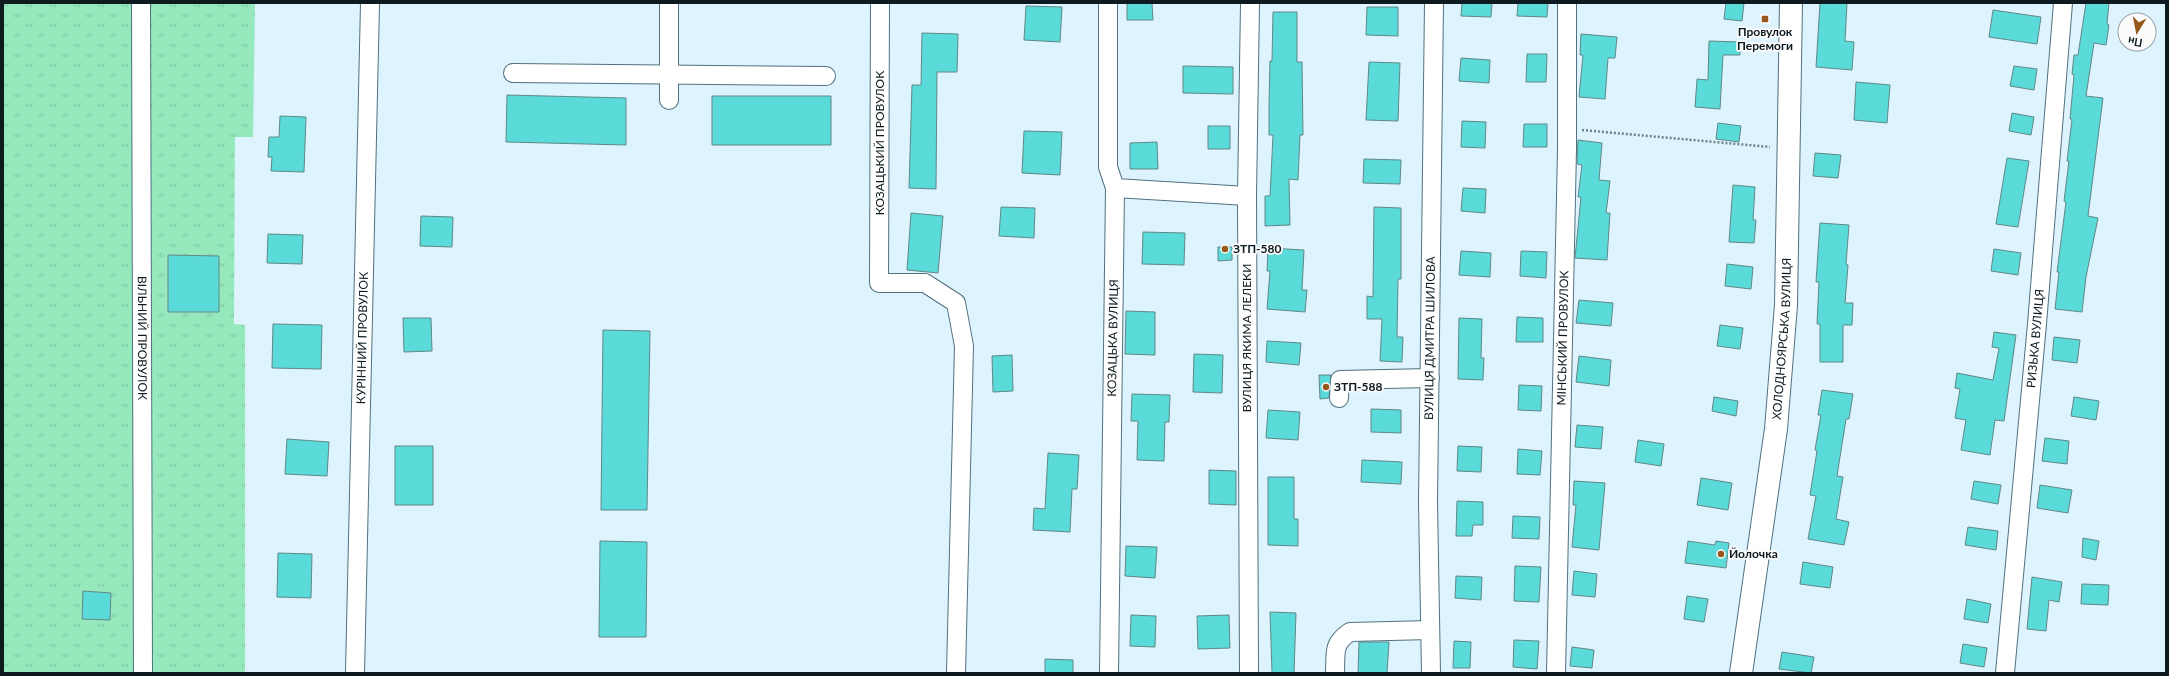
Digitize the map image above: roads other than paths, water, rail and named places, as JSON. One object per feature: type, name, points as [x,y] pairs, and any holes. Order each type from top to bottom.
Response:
[{"type":"main road","name":"ХОЛОДНОЯРСЬКА ВУЛИЦЯ","points":[[1741,673],[1776,429],[1786,305],[1791,3]]},
{"type":"street","name":"ВІЛЬНИЙ ПРОВУЛОК","points":[[141,3],[142,673]]},
{"type":"street","name":"КУРІННИЙ ПРОВУЛОК","points":[[355,673],[370,3]]},
{"type":"street","points":[[669,3],[669,100]]},
{"type":"street","name":"КОЗАЦЬКИЙ ПРОВУЛОК","points":[[880,3],[879,283],[925,283],[956,303],[964,346],[956,673]]},
{"type":"street","name":"КОЗАЦЬКА ВУЛИЦЯ","points":[[1108,3],[1108,167],[1115,188],[1109,673]]},
{"type":"street","name":"ВУЛИЦЯ ЯКИМА ЛЕЛЕКИ","points":[[1249,673],[1247,196],[1250,3]]},
{"type":"street","name":"ВУЛИЦЯ ДМИТРА ШИЛОВА","points":[[1431,673],[1428,502],[1434,3]]},
{"type":"street","name":"МІНСЬКИЙ ПРОВУЛОК","points":[[1556,673],[1567,129],[1567,3]]},
{"type":"street","name":"РИЗЬКА ВУЛИЦЯ","points":[[2005,673],[2037,324],[2062,3]]},
{"type":"street","points":[[513,73],[826,76]]},
{"type":"street","points":[[1115,188],[1247,196]]},
{"type":"street","points":[[1339,398],[1340,380],[1430,378]]},
{"type":"street","points":[[1335,673],[1336,648],[1339,639],[1350,632],[1430,630]]},
{"type":"place","name":"Провулок Перемоги","points":[[1765,19]]},
{"type":"place","name":"ЗТП-580","points":[[1225,249]]},
{"type":"place","name":"ЗТП-588","points":[[1326,387]]},
{"type":"place","name":"Йолочка","points":[[1721,554]]}]
